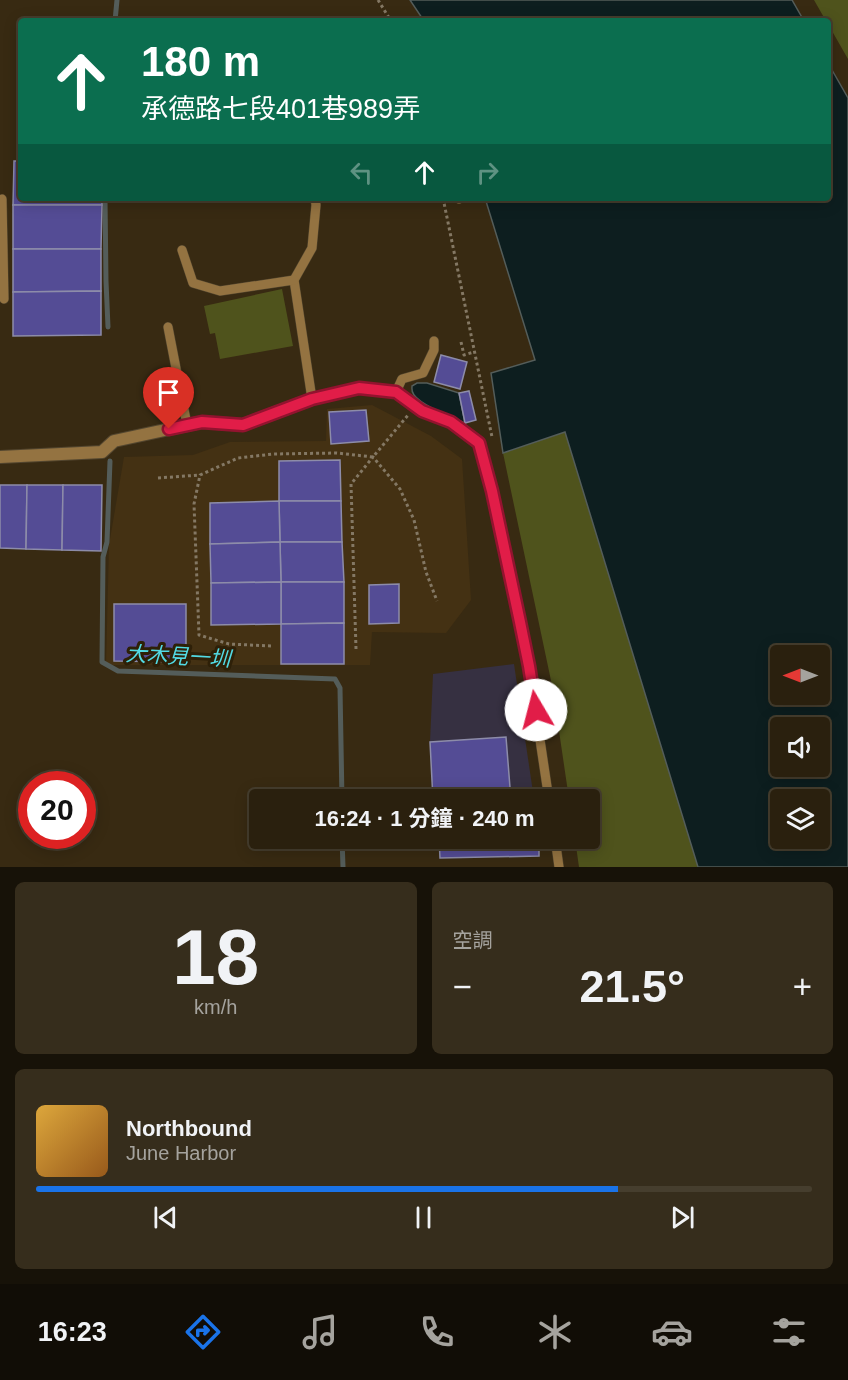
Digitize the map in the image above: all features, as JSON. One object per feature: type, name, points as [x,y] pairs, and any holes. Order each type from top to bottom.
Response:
[{"type":"street","points":[[0,457],[102,452],[114,441],[202,422],[243,425],[312,399]]},
{"type":"lane","points":[[2,199],[4,299]]},
{"type":"lane","points":[[315,201],[312,248],[294,280],[312,399],[359,388],[396,392],[422,411],[451,422],[479,443],[492,491],[529,666],[547,789]]},
{"type":"lane","points":[[182,250],[193,283],[220,291],[294,280]]},
{"type":"lane","points":[[168,327],[187,425]]},
{"type":"lane","points":[[396,392],[402,379],[423,373],[434,350],[434,341]]},
{"type":"lane","points":[[557,849],[559,867]]},
{"type":"path","points":[[378,0],[389,18]]},
{"type":"path","points":[[461,342],[464,355],[474,352]]},
{"type":"path","points":[[356,649],[351,484],[416,406]]},
{"type":"path","points":[[158,478],[200,475],[238,458],[273,454],[337,453],[374,457],[400,489],[414,520],[426,572],[437,601]]},
{"type":"path","points":[[200,475],[194,504],[199,635],[229,644],[271,646]]},
{"type":"shaded area","points":[[410,0],[792,0],[802,18],[422,18]]},
{"type":"shaded area","points":[[831,68],[848,98],[848,867],[698,867],[565,432],[503,453],[491,373],[535,360],[486,201],[831,201]]},
{"type":"shaded area","points":[[417,383],[427,383],[459,393],[465,423],[418,399],[412,390],[412,386]]},
{"type":"shaded area","points":[[372,405],[431,436],[462,459],[471,600],[446,633],[372,632],[370,665],[106,665],[109,545],[124,457],[193,455],[230,442],[326,441],[327,409]]},
{"type":"shaded area","points":[[514,664],[533,789],[432,789],[430,742],[433,674]]},
{"type":"green space","points":[[814,0],[848,0],[848,59],[831,29],[831,18],[824,18]]},
{"type":"green space","points":[[282,289],[293,346],[220,359],[215,333],[210,334],[204,306]]},
{"type":"green space","points":[[565,432],[698,867],[579,867],[576,849],[600,849],[600,789],[568,789],[553,690],[503,453]]},
{"type":"building","points":[[14,161],[18,161],[18,201],[102,201],[102,205],[13,205]]},
{"type":"building","points":[[13,205],[102,205],[101,249],[13,249]]},
{"type":"building","points":[[13,249],[101,249],[101,291],[13,292]]},
{"type":"building","points":[[101,291],[101,335],[13,336],[13,292]]},
{"type":"building","points":[[441,355],[467,362],[460,389],[434,382]]},
{"type":"building","points":[[469,391],[476,420],[465,423],[459,393]]},
{"type":"building","points":[[366,410],[369,441],[331,444],[329,412]]},
{"type":"building","points":[[340,460],[341,501],[279,501],[279,461]]},
{"type":"building","points":[[0,485],[27,485],[26,549],[0,548]]},
{"type":"building","points":[[27,485],[63,485],[62,550],[26,549]]},
{"type":"building","points":[[63,485],[102,485],[101,551],[62,550]]},
{"type":"building","points":[[279,501],[341,501],[342,542],[280,542]]},
{"type":"building","points":[[279,501],[280,542],[210,544],[210,503]]},
{"type":"building","points":[[280,542],[342,542],[344,582],[281,582]]},
{"type":"building","points":[[280,542],[281,582],[211,583],[210,544]]},
{"type":"building","points":[[281,582],[344,582],[344,623],[281,624]]},
{"type":"building","points":[[281,582],[281,624],[211,625],[211,583]]},
{"type":"building","points":[[399,584],[399,623],[369,624],[369,585]]},
{"type":"building","points":[[114,604],[186,604],[186,662],[114,661]]},
{"type":"building","points":[[344,623],[344,664],[281,664],[281,624]]},
{"type":"building","points":[[506,737],[510,789],[432,789],[430,742]]},
{"type":"building","points":[[440,849],[539,849],[539,856],[440,858]]},
{"type":"waterway","name":"大木見一圳","points":[[115,18],[117,0]]},
{"type":"waterway","name":"大木見一圳","points":[[105,201],[108,327]]},
{"type":"waterway","name":"大木見一圳","points":[[110,461],[107,542],[103,557],[102,662],[118,671],[335,679],[340,688],[342,789]]},
{"type":"waterway","name":"大木見一圳","points":[[342,849],[343,867]]},
{"type":"route","points":[[169,429],[202,422],[243,425],[312,399],[359,388],[396,392],[422,411],[451,422],[479,443],[492,491],[520,622],[536,710]]}]
